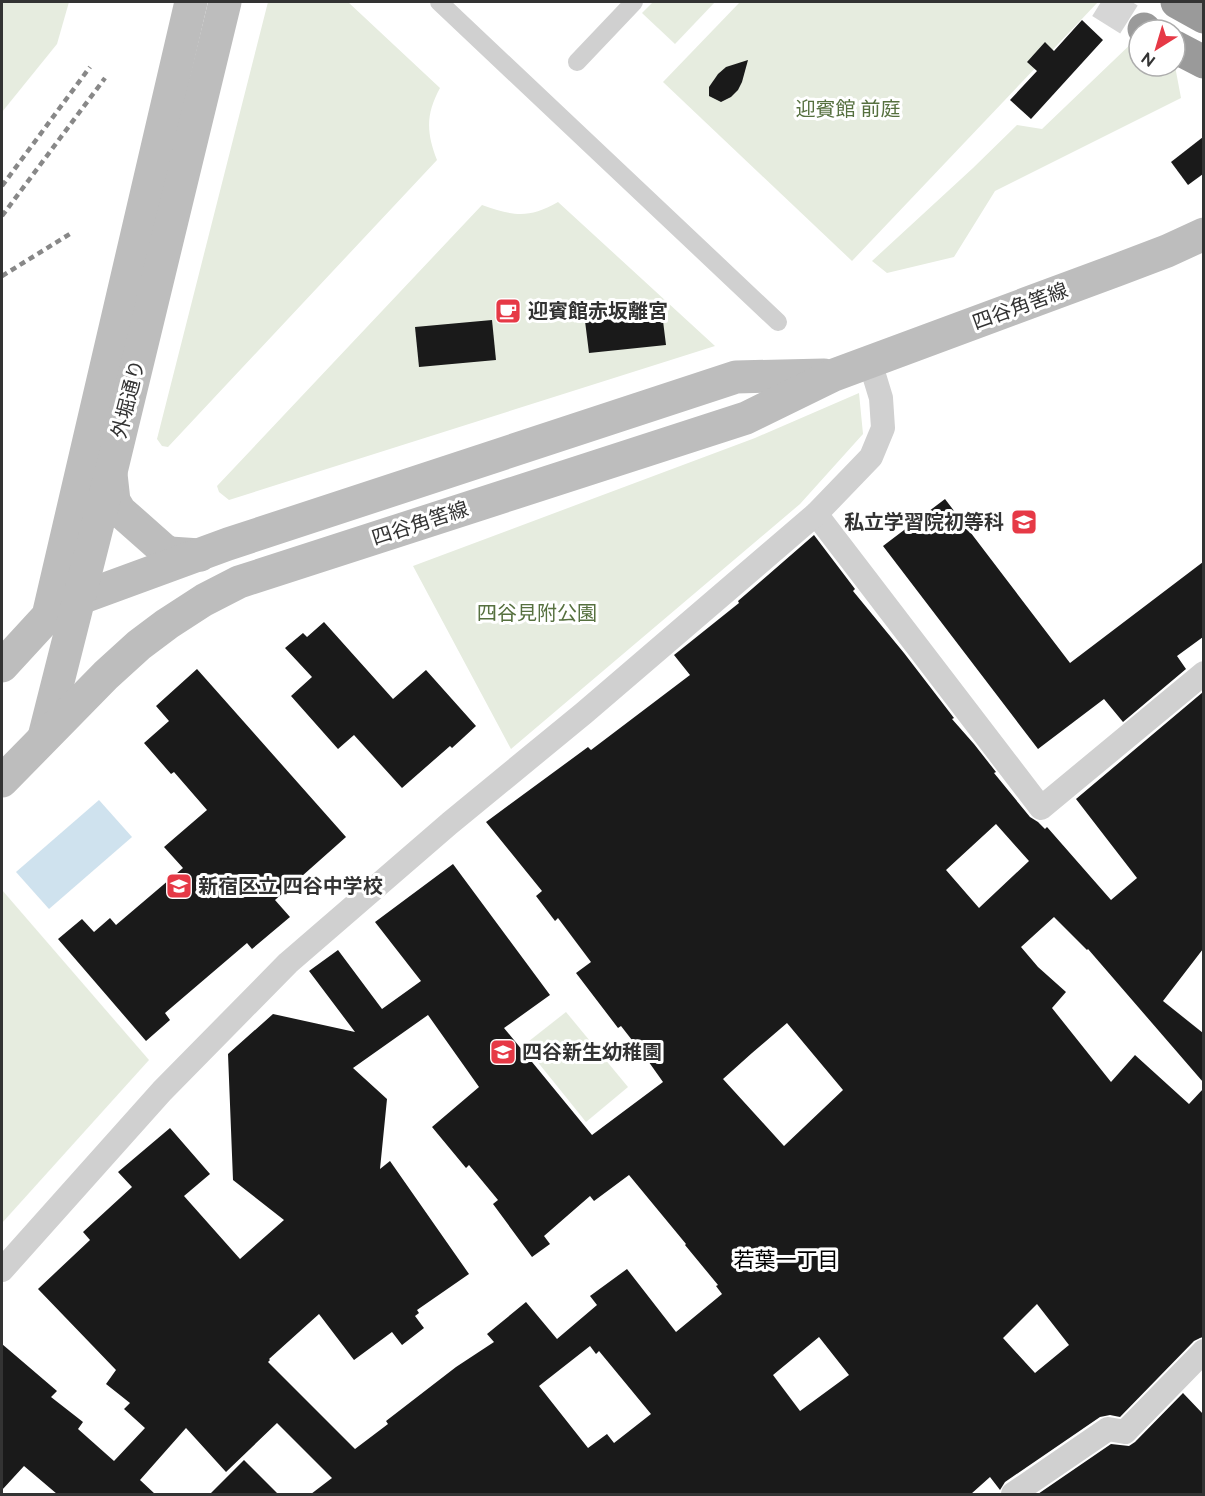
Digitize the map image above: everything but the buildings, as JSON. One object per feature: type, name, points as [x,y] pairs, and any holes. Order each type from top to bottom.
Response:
[{"type":"highway","points":[[1177,2],[1203,17]]},
{"type":"highway","points":[[1187,53],[1203,62]]},
{"type":"main road","name":"外堀通り","points":[[2,666],[48,616],[191,2]]},
{"type":"main road","name":"外堀通り","points":[[2,781],[44,737],[225,2]]},
{"type":"main road","name":"四谷角筈線","points":[[44,737],[138,645],[204,600],[239,582],[746,418],[834,375],[1167,251],[1203,234]]},
{"type":"main road","name":"四谷角筈線","points":[[48,616],[78,599],[239,540],[736,377],[834,375]]},
{"type":"main road","points":[[111,472],[114,501],[120,510],[170,553],[200,555]]},
{"type":"main road","points":[[73,509],[89,556],[125,582],[186,589],[239,582]]},
{"type":"street","points":[[439,2],[778,322]]},
{"type":"street","points":[[577,62],[634,2]]},
{"type":"street","points":[[2,1270],[162,1090],[288,963],[816,514],[871,456],[884,428],[881,398],[870,362]]},
{"type":"street","points":[[816,514],[1041,808],[1203,673]]},
{"type":"street","points":[[1013,1494],[1108,1429],[1125,1432],[1203,1351]]},
{"type":"green space","points":[[2,2],[69,2],[57,44],[2,112]]},
{"type":"green space","points":[[268,2],[348,2],[440,88],[432,106],[429,123],[429,132],[437,160],[168,447],[162,446],[157,439]]},
{"type":"green space","points":[[653,2],[715,2],[675,44],[642,13]]},
{"type":"green space","name":"迎賓館 前庭","points":[[740,2],[1098,2],[852,261],[663,82]]},
{"type":"green space","points":[[1127,48],[1127,78],[1177,78],[1181,98],[995,191],[954,257],[887,273],[872,261],[1017,125],[1042,129]]},
{"type":"green space","points":[[558,202],[715,346],[229,500],[219,492],[217,486],[482,205],[503,212],[521,214],[538,211]]},
{"type":"green space","name":"四谷見附公園","points":[[859,393],[863,434],[800,504],[511,749],[413,566],[755,438]]},
{"type":"green space","points":[[2,890],[149,1060],[2,1223]]},
{"type":"green space","points":[[566,1012],[628,1087],[586,1122],[524,1045]]},
{"type":"water","points":[[99,800],[132,837],[49,909],[16,872]]},
{"type":"tunnel","points":[[1101,2],[1127,18]]},
{"type":"railway","points":[[2,186],[90,67]]},
{"type":"railway","points":[[2,216],[105,78]]},
{"type":"railway","points":[[2,276],[73,232]]},
{"type":"place","name":"迎賓館赤坂離宮","points":[[508,311]]},
{"type":"place","name":"私立学習院初等科","points":[[1024,522]]},
{"type":"place","name":"新宿区立 四谷中学校","points":[[179,886]]},
{"type":"place","name":"四谷新生幼稚園","points":[[503,1052]]},
{"type":"district","name":"若葉一丁目","points":[[786,1259]]}]
